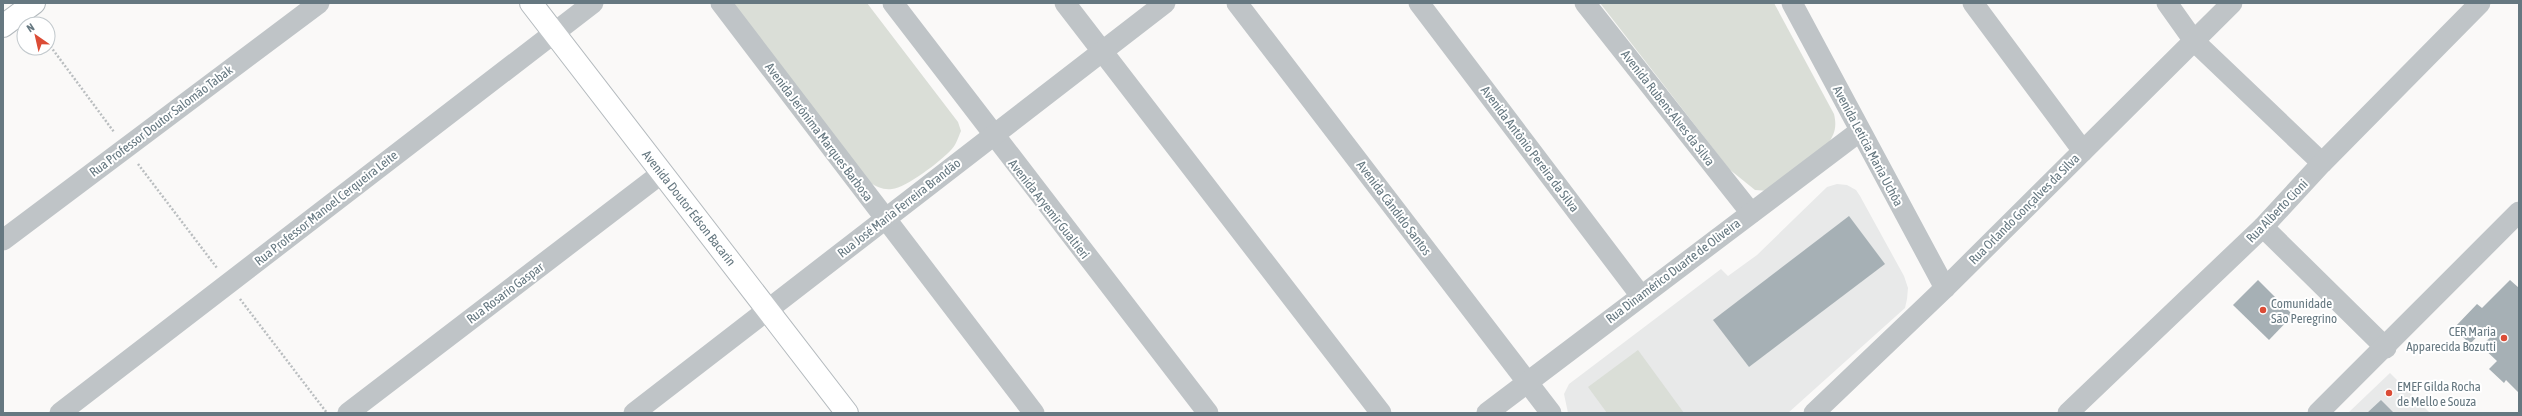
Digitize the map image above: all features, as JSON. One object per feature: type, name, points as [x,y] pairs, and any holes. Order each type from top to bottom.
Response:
[{"type":"street","points":[[3,26],[34,3]]},
{"type":"street","name":"Rua Professor Doutor Salomão Tabak","points":[[3,240],[319,3]]},
{"type":"street","name":"Avenida Doutor Edson Bacarin","points":[[531,3],[847,413]]},
{"type":"street","name":"Rua Professor Manoel Cerqueira Leite","points":[[60,413],[593,3]]},
{"type":"street","name":"Avenida Jerônima Marques Barbosa","points":[[721,3],[1034,413]]},
{"type":"street","name":"Avenida Aryemir Gualtieri","points":[[893,3],[993,136],[1208,413]]},
{"type":"street","points":[[1065,3],[1101,52],[1381,413]]},
{"type":"street","name":"Rua José Maria Ferreira Brandão","points":[[634,413],[1165,3]]},
{"type":"street","name":"Avenida Cândido Santos","points":[[1237,3],[1551,413]]},
{"type":"street","name":"Avenida Antônio Pereira da Silva","points":[[1419,3],[1641,296]]},
{"type":"street","name":"Avenida Rubens Alves da Silva","points":[[1585,3],[1751,213]]},
{"type":"street","name":"Avenida Letícia Maria Uchôa","points":[[1792,3],[1945,288]]},
{"type":"street","points":[[1973,3],[2083,151]]},
{"type":"street","points":[[2167,3],[2194,41],[2322,163]]},
{"type":"street","name":"Rua Orlando Gonçalves da Silva","points":[[1814,413],[1945,288],[2232,3]]},
{"type":"street","name":"Rua Alberto Cioni","points":[[2068,413],[2263,227],[2322,163],[2480,3]]},
{"type":"street","name":"Rua Dinamérico Duarte de Oliveira","points":[[1487,413],[1860,131]]},
{"type":"street","name":"Rua Rosario Gaspar","points":[[348,413],[662,173]]},
{"type":"street","points":[[2318,413],[2386,348],[2519,212]]},
{"type":"street","points":[[2263,227],[2386,348]]},
{"type":"path","points":[[56,53],[125,147],[326,413]]},
{"type":"shaded area","points":[[730,3],[867,3],[958,122],[961,131],[954,146],[932,167],[906,184],[892,189],[883,189],[869,182]]},
{"type":"shaded area","points":[[1600,3],[1774,3],[1834,114],[1834,134],[1830,141],[1769,191],[1755,190],[1729,169]]},
{"type":"shaded area","points":[[1837,184],[1847,185],[1856,190],[1860,196],[1904,276],[1908,288],[1907,299],[1905,308],[1788,413],[1568,413],[1564,394],[1569,384],[1721,269],[1728,276],[1757,255],[1827,187]]},
{"type":"shaded area","points":[[1638,350],[1684,413],[1607,413],[1588,387]]},
{"type":"shaded area","name":"EMEF Gilda Rocha de Mello e Souza","points":[[2390,373],[2430,413],[2348,413]]},
{"type":"building","points":[[1849,216],[1885,264],[1749,367],[1713,320]]},
{"type":"building","name":"Comunidade São Peregrino","points":[[2258,280],[2293,315],[2269,340],[2233,305]]},
{"type":"building","name":"CER Maria Apparecida Bozutti","points":[[2510,280],[2519,288],[2519,393],[2506,380],[2504,383],[2489,369],[2497,361],[2481,346],[2495,333],[2487,326],[2470,344],[2454,328],[2477,304],[2482,308]]},
{"type":"building","points":[[2381,400],[2394,413],[2367,413]]},
{"type":"place","name":"Comunidade São Peregrino","points":[[2263,310]]},
{"type":"place","name":"CER Maria Apparecida Bozutti","points":[[2504,338]]},
{"type":"place","name":"EMEF Gilda Rocha de Mello e Souza","points":[[2389,393]]}]
